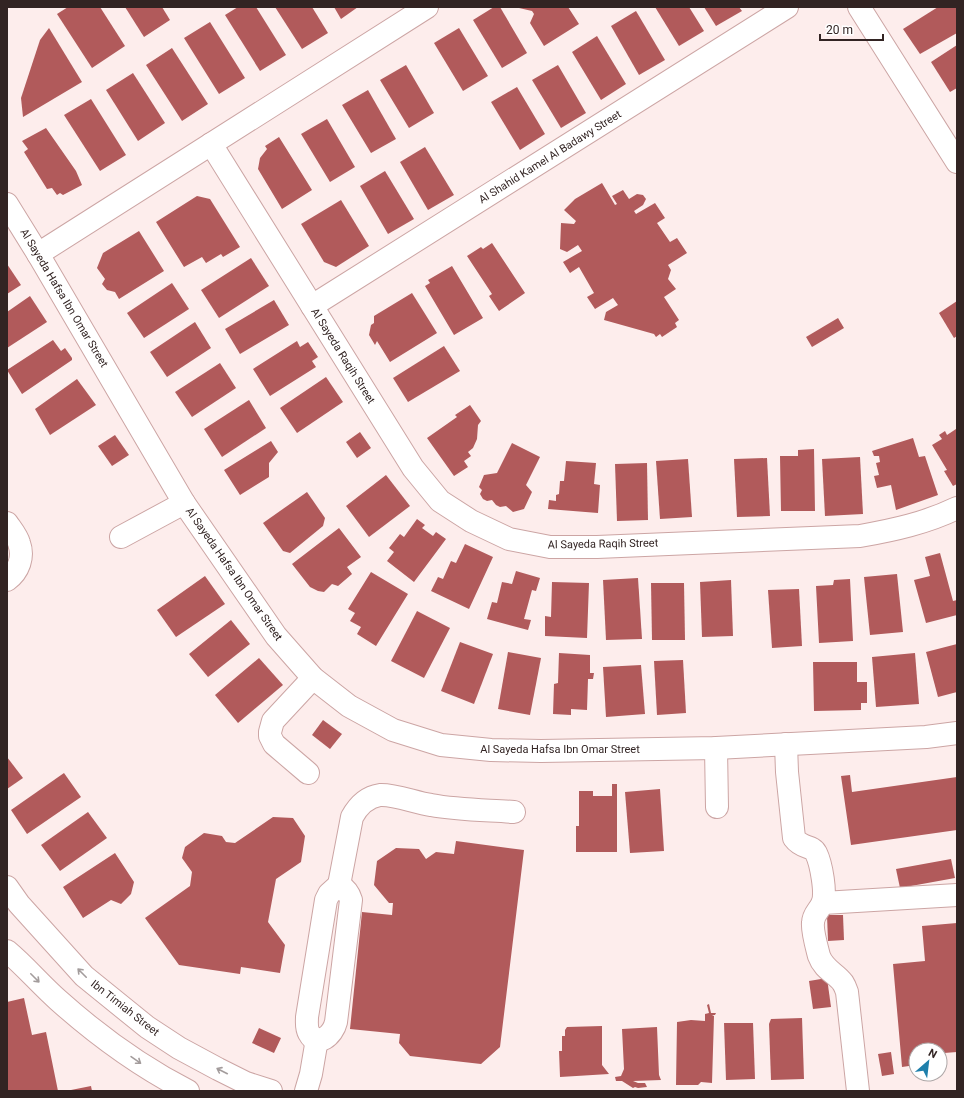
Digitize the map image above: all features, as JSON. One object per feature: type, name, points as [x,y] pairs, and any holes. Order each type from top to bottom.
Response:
[{"type":"street","points":[[38,254],[427,7]]},
{"type":"street","name":"Al Shahid Kamel Al Badawy Street","points":[[312,306],[787,7]]},
{"type":"street","points":[[859,7],[957,162]]},
{"type":"street","name":"Al Sayeda Raqih Street","points":[[211,144],[413,468],[440,501],[471,521],[509,539],[550,547],[597,547],[860,536],[899,529],[944,515],[957,508]]},
{"type":"street","name":"Al Sayeda Hafsa Ibn Omar Street","points":[[7,204],[184,502],[276,636],[313,678],[348,706],[393,730],[441,745],[491,750],[541,751],[716,748],[926,737],[957,733]]},
{"type":"street","points":[[121,538],[184,502]]},
{"type":"street","points":[[7,523],[19,542],[21,551],[17,569],[7,580]]},
{"type":"street","points":[[308,773],[274,744],[270,736],[270,732],[273,722],[313,678]]},
{"type":"street","points":[[786,744],[794,838],[798,843],[813,849],[816,852],[822,872],[824,896],[823,903],[814,916],[813,928],[822,963],[843,983],[847,992],[858,1091]]},
{"type":"street","points":[[716,748],[717,807]]},
{"type":"street","points":[[339,885],[346,889],[351,900],[336,1022],[330,1035],[326,1038],[317,1039],[308,1032],[307,1017],[326,900],[328,894],[339,885],[352,817],[363,802],[379,795],[389,795],[433,806],[514,812]]},
{"type":"street","name":"Ibn Timiah Street","points":[[7,887],[19,904],[84,976],[148,1027],[179,1048],[243,1087],[271,1091]]},
{"type":"street","points":[[823,903],[957,895]]},
{"type":"street","points":[[7,951],[58,1000],[158,1084],[188,1091]]},
{"type":"street","points":[[306,1091],[311,1074],[317,1039]]},
{"type":"street","points":[[158,1084],[179,1048]]},
{"type":"building","points":[[68,7],[100,7],[125,46],[92,68],[57,14]]},
{"type":"building","points":[[125,7],[162,7],[170,20],[144,37]]},
{"type":"building","points":[[238,7],[256,7],[286,55],[260,71],[225,15]]},
{"type":"building","points":[[275,7],[312,7],[328,33],[302,49]]},
{"type":"building","points":[[334,7],[358,7],[341,19]]},
{"type":"building","points":[[494,7],[500,7],[527,53],[502,68],[473,20]]},
{"type":"building","points":[[518,7],[568,7],[579,24],[544,46],[530,23],[534,14],[532,11]]},
{"type":"building","points":[[655,7],[689,7],[704,31],[679,46]]},
{"type":"building","points":[[704,7],[739,7],[742,11],[716,26]]},
{"type":"building","points":[[938,7],[957,7],[957,33],[920,54],[903,29]]},
{"type":"building","points":[[636,11],[665,60],[639,75],[611,26]]},
{"type":"building","points":[[210,22],[245,78],[219,94],[184,38]]},
{"type":"building","points":[[49,28],[82,82],[23,117],[21,98],[40,40]]},
{"type":"building","points":[[459,28],[488,76],[463,91],[434,43]]},
{"type":"building","points":[[597,36],[626,84],[601,100],[572,52]]},
{"type":"building","points":[[957,45],[957,88],[950,92],[931,62]]},
{"type":"building","points":[[172,48],[208,104],[182,121],[146,65]]},
{"type":"building","points":[[406,65],[434,113],[409,128],[380,80]]},
{"type":"building","points":[[558,65],[586,113],[561,128],[532,80]]},
{"type":"building","points":[[133,73],[165,123],[138,141],[106,90]]},
{"type":"building","points":[[517,87],[545,134],[520,150],[491,102]]},
{"type":"building","points":[[368,90],[396,139],[371,153],[342,105]]},
{"type":"building","points":[[91,99],[126,155],[100,171],[64,115]]},
{"type":"building","points":[[327,119],[355,167],[330,182],[301,134]]},
{"type":"building","points":[[46,128],[76,171],[82,185],[63,195],[60,193],[57,195],[52,188],[47,189],[24,152],[28,149],[22,141]]},
{"type":"building","points":[[279,137],[312,190],[282,209],[258,169],[260,158],[267,149],[265,146]]},
{"type":"building","points":[[425,147],[454,195],[428,210],[400,162]]},
{"type":"building","points":[[385,171],[414,219],[388,234],[360,186]]},
{"type":"building","points":[[602,183],[615,205],[617,204],[612,196],[623,190],[629,199],[637,194],[643,195],[646,199],[643,205],[634,211],[636,214],[655,203],[665,218],[657,223],[670,242],[677,238],[687,253],[668,265],[671,270],[668,279],[676,289],[664,297],[679,320],[675,323],[677,327],[662,337],[660,334],[656,337],[654,334],[604,320],[606,312],[618,305],[613,298],[595,309],[587,297],[594,293],[579,267],[570,273],[563,262],[582,251],[578,245],[567,252],[560,249],[561,223],[574,224],[576,221],[564,210],[575,199]]},
{"type":"building","points":[[197,196],[210,199],[240,247],[223,257],[221,254],[206,263],[202,257],[184,267],[156,222]]},
{"type":"building","points":[[341,200],[369,246],[336,267],[324,262],[301,224]]},
{"type":"building","points":[[139,231],[164,271],[119,299],[115,292],[107,290],[102,284],[105,279],[97,268],[103,253]]},
{"type":"building","points":[[492,243],[525,293],[499,311],[489,296],[492,294],[467,256],[481,247],[483,249]]},
{"type":"building","points":[[251,258],[269,286],[219,318],[201,290]]},
{"type":"building","points":[[7,264],[21,285],[7,294]]},
{"type":"building","points":[[452,266],[483,318],[454,335],[425,286],[430,283],[428,280]]},
{"type":"building","points":[[172,283],[189,309],[144,338],[127,313]]},
{"type":"building","points":[[412,293],[437,333],[390,362],[377,341],[375,345],[369,335],[371,325],[374,323],[374,316]]},
{"type":"building","points":[[30,296],[47,322],[7,348],[7,312]]},
{"type":"building","points":[[274,300],[289,325],[240,354],[225,329]]},
{"type":"building","points":[[957,301],[957,336],[954,338],[939,313]]},
{"type":"building","points":[[838,318],[844,328],[812,347],[806,337]]},
{"type":"building","points":[[195,322],[211,348],[167,377],[150,352]]},
{"type":"building","points":[[53,340],[61,351],[65,348],[72,360],[22,394],[7,370]]},
{"type":"building","points":[[297,341],[300,347],[308,342],[318,357],[312,361],[316,367],[270,396],[253,369]]},
{"type":"building","points":[[444,346],[460,371],[408,402],[393,378]]},
{"type":"building","points":[[220,363],[236,388],[192,417],[175,392]]},
{"type":"building","points":[[326,377],[343,402],[297,433],[280,408]]},
{"type":"building","points":[[77,379],[96,405],[50,435],[35,409]]},
{"type":"building","points":[[249,400],[266,428],[222,457],[204,429]]},
{"type":"building","points":[[470,405],[481,421],[478,425],[477,439],[473,448],[468,452],[471,456],[464,461],[468,467],[454,476],[427,438],[457,417],[455,415]]},
{"type":"building","points":[[956,429],[957,484],[953,486],[944,471],[947,470],[932,445],[942,439],[939,435],[945,431],[947,435]]},
{"type":"building","points":[[360,432],[371,448],[357,458],[346,442]]},
{"type":"building","points":[[115,435],[129,455],[112,466],[98,446]]},
{"type":"building","points":[[913,438],[919,457],[925,456],[938,495],[896,510],[891,485],[877,488],[874,476],[879,475],[876,463],[880,462],[879,456],[874,456],[872,451]]},
{"type":"building","points":[[271,441],[278,452],[269,463],[269,477],[240,495],[224,470]]},
{"type":"building","points":[[512,443],[540,457],[526,485],[532,492],[524,509],[513,512],[506,506],[500,507],[492,500],[487,501],[483,499],[480,494],[482,490],[479,487],[484,475],[497,473]]},
{"type":"building","points":[[814,449],[815,511],[781,511],[780,456],[798,456],[798,450]]},
{"type":"building","points":[[860,457],[863,514],[825,516],[822,459]]},
{"type":"building","points":[[767,458],[770,516],[737,517],[734,459]]},
{"type":"building","points":[[688,459],[692,517],[660,519],[656,461]]},
{"type":"building","points":[[566,461],[596,463],[594,484],[600,485],[598,513],[548,509],[549,500],[556,501],[556,495],[559,494],[560,481],[564,481]]},
{"type":"building","points":[[647,463],[648,520],[617,521],[615,464]]},
{"type":"building","points":[[386,475],[410,506],[369,537],[346,506]]},
{"type":"building","points":[[307,492],[325,518],[323,526],[290,553],[283,551],[263,523]]},
{"type":"building","points":[[417,519],[425,525],[422,528],[433,536],[436,532],[446,539],[414,582],[387,561],[394,552],[389,548],[400,534],[404,537]]},
{"type":"building","points":[[339,528],[361,557],[347,567],[352,574],[338,586],[332,584],[324,592],[318,591],[310,587],[292,564]]},
{"type":"building","points":[[465,544],[493,557],[469,609],[431,591],[438,577],[443,579],[451,561],[456,563]]},
{"type":"building","points":[[940,553],[953,601],[957,600],[957,615],[926,623],[914,580],[930,576],[925,557]]},
{"type":"building","points":[[516,571],[540,578],[536,591],[532,590],[524,619],[531,620],[528,630],[487,619],[492,602],[497,603],[502,582],[512,584]]},
{"type":"building","points":[[371,572],[408,594],[376,646],[357,634],[361,627],[350,621],[355,613],[348,609]]},
{"type":"building","points":[[897,574],[903,632],[870,635],[864,577]]},
{"type":"building","points":[[205,576],[225,604],[176,637],[157,610]]},
{"type":"building","points":[[638,578],[642,639],[606,640],[603,580]]},
{"type":"building","points":[[850,579],[853,641],[819,643],[816,586],[833,585],[834,580]]},
{"type":"building","points":[[731,580],[733,636],[702,637],[700,582]]},
{"type":"building","points":[[552,582],[589,583],[587,638],[545,636],[545,616],[551,617]]},
{"type":"building","points":[[651,583],[684,583],[685,640],[652,640]]},
{"type":"building","points":[[799,589],[802,646],[772,648],[768,590]]},
{"type":"building","points":[[417,611],[450,628],[424,678],[391,661]]},
{"type":"building","points":[[231,620],[250,644],[208,677],[189,654]]},
{"type":"building","points":[[460,642],[493,654],[474,704],[441,691]]},
{"type":"building","points":[[957,644],[957,692],[938,697],[926,652]]},
{"type":"building","points":[[508,652],[541,658],[530,715],[498,709]]},
{"type":"building","points":[[559,653],[590,655],[590,673],[594,673],[593,679],[588,679],[587,710],[571,709],[571,715],[553,714],[554,684],[558,683]]},
{"type":"building","points":[[915,653],[919,704],[876,707],[872,657]]},
{"type":"building","points":[[259,658],[283,685],[238,723],[215,695]]},
{"type":"building","points":[[683,660],[686,713],[657,715],[654,661]]},
{"type":"building","points":[[813,662],[857,662],[857,682],[867,682],[867,703],[861,703],[861,710],[814,711]]},
{"type":"building","points":[[641,665],[645,714],[606,717],[603,667]]},
{"type":"building","points":[[323,720],[342,734],[330,749],[312,735]]},
{"type":"building","points":[[7,757],[23,778],[7,789]]},
{"type":"building","points":[[64,773],[81,797],[27,834],[11,810]]},
{"type":"building","points":[[850,775],[852,792],[957,777],[957,830],[851,845],[841,776]]},
{"type":"building","points":[[612,784],[617,784],[617,852],[576,852],[576,826],[579,826],[579,791],[593,791],[593,796],[612,796]]},
{"type":"building","points":[[660,789],[664,851],[630,853],[625,792]]},
{"type":"building","points":[[88,812],[107,838],[60,871],[41,845]]},
{"type":"building","points":[[273,817],[293,818],[305,836],[301,862],[276,879],[268,922],[285,945],[280,973],[241,967],[240,974],[179,965],[145,918],[190,886],[192,872],[182,858],[185,847],[204,833],[222,836],[226,842],[235,843]]},
{"type":"building","points":[[456,841],[524,850],[500,1047],[481,1064],[410,1056],[399,1043],[400,1034],[350,1029],[362,912],[392,915],[393,903],[389,903],[374,885],[377,861],[396,848],[419,849],[426,859],[436,852],[454,854]]},
{"type":"building","points":[[115,853],[134,882],[131,894],[121,904],[111,900],[83,918],[63,887]]},
{"type":"building","points":[[951,859],[955,878],[900,888],[896,869]]},
{"type":"building","points":[[827,915],[843,915],[844,940],[828,941]]},
{"type":"building","points":[[957,923],[957,1052],[948,1053],[948,1042],[908,1042],[908,1066],[902,1067],[893,964],[925,961],[922,926]]},
{"type":"building","points":[[827,978],[831,1007],[813,1009],[809,981]]},
{"type":"building","points":[[24,998],[32,1035],[46,1032],[58,1091],[7,1091],[7,1002]]},
{"type":"building","points":[[709,1004],[711,1013],[716,1013],[715,1015],[712,1015],[714,1016],[712,1083],[701,1082],[698,1085],[676,1085],[677,1022],[691,1020],[705,1021],[705,1014],[709,1013],[707,1005]]},
{"type":"building","points":[[802,1018],[804,1079],[771,1080],[769,1024],[771,1019]]},
{"type":"building","points":[[724,1023],[753,1023],[755,1079],[726,1080]]},
{"type":"building","points":[[602,1026],[602,1065],[609,1074],[560,1077],[559,1051],[562,1051],[562,1036],[565,1036],[565,1030],[567,1027]]},
{"type":"building","points":[[657,1027],[659,1075],[661,1080],[633,1081],[645,1083],[647,1087],[638,1088],[633,1088],[622,1081],[616,1081],[615,1077],[621,1076],[624,1069],[622,1029]]},
{"type":"building","points":[[259,1028],[281,1038],[274,1053],[252,1043]]},
{"type":"building","points":[[891,1052],[894,1074],[882,1076],[878,1054]]},
{"type":"building","points":[[91,1086],[92,1091],[71,1090]]}]
